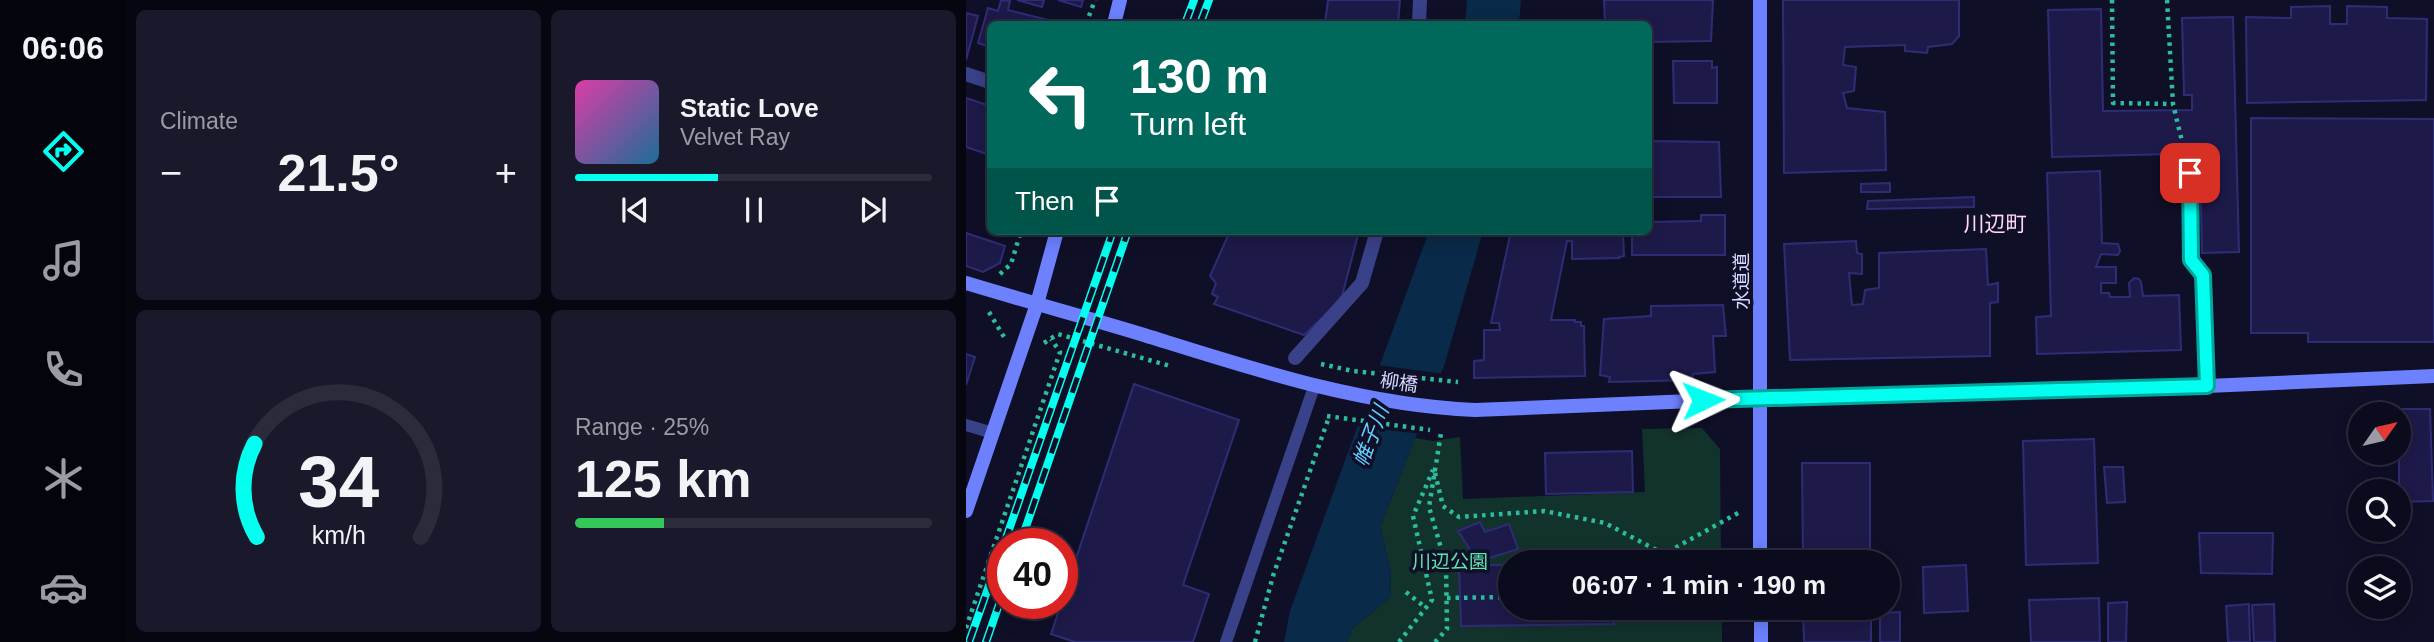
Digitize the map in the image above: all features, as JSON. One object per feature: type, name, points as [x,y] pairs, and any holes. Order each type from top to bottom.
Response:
[{"type":"street","points":[[1115,21],[1121,0]]},
{"type":"street","points":[[1419,21],[1420,0]]},
{"type":"street","name":"水道道","points":[[1760,0],[1760,550]]},
{"type":"street","points":[[966,74],[987,81]]},
{"type":"street","points":[[966,511],[1037,304],[1056,235]]},
{"type":"street","points":[[1295,358],[1362,283],[1376,235]]},
{"type":"street","name":"柳橋","points":[[966,283],[1314,387],[1445,408],[1475,410],[2434,376]]},
{"type":"street","points":[[1761,620],[1761,642]]},
{"type":"lane","points":[[2190,173],[2191,260],[2203,275],[2207,386]]},
{"type":"lane","points":[[1226,642],[1314,387]]},
{"type":"lane","points":[[966,425],[993,433]]},
{"type":"path","points":[[1087,21],[1095,0]]},
{"type":"path","points":[[2112,0],[2113,103],[2173,104]]},
{"type":"path","points":[[2168,0],[2173,104],[2190,173]]},
{"type":"path","points":[[999,274],[1011,264],[1020,235]]},
{"type":"path","points":[[979,308],[991,312],[1004,337],[1000,350]]},
{"type":"path","points":[[966,628],[1060,352],[1051,339]]},
{"type":"path","points":[[1295,358],[1353,371],[1458,382]]},
{"type":"path","points":[[1255,642],[1273,576],[1329,416]]},
{"type":"path","points":[[1338,418],[1430,430]]},
{"type":"path","points":[[1435,642],[1447,629],[1446,565],[1429,507],[1441,433]]},
{"type":"path","points":[[1399,642],[1432,600],[1413,516],[1437,463]]},
{"type":"path","points":[[1435,474],[1443,506],[1458,517],[1544,511],[1605,523],[1664,554],[1738,513]]},
{"type":"path","points":[[1406,592],[1426,608]]},
{"type":"path","points":[[1447,598],[1498,597]]},
{"type":"green space","name":"川辺公園","points":[[1702,428],[1720,449],[1721,550],[1498,550],[1498,620],[1722,620],[1722,642],[1347,642],[1352,629],[1390,597],[1391,572],[1380,527],[1415,438],[1433,441],[1460,437],[1463,499],[1645,492],[1642,429]]},
{"type":"water","points":[[1467,0],[1521,0],[1519,21],[1465,21]]},
{"type":"water","name":"帷子川","points":[[1428,235],[1482,235],[1445,363],[1380,527],[1391,572],[1390,597],[1352,629],[1347,642],[1284,642],[1290,611]]},
{"type":"pier","points":[[1377,365],[1445,374],[1421,434],[1354,426]]},
{"type":"building","points":[[1001,0],[1010,1],[1008,10],[1052,21],[987,21],[987,46],[978,43],[988,8],[998,11]]},
{"type":"building","points":[[1017,0],[1044,0],[1042,7]]},
{"type":"building","points":[[1058,0],[1083,0],[1081,7]]},
{"type":"building","points":[[1328,0],[1400,0],[1398,21],[1325,21]]},
{"type":"building","points":[[1604,0],[1713,0],[1711,41],[1652,42],[1652,21],[1605,21]]},
{"type":"building","points":[[1783,0],[1959,0],[1959,36],[1952,44],[1928,47],[1927,53],[1905,51],[1905,45],[1845,47],[1843,65],[1856,67],[1854,91],[1843,93],[1847,108],[1885,112],[1886,170],[1784,173]]},
{"type":"building","points":[[2330,6],[2330,24],[2347,24],[2347,6],[2387,7],[2387,18],[2427,19],[2426,100],[2247,103],[2246,17],[2291,18],[2291,7]]},
{"type":"building","points":[[2101,9],[2103,111],[2192,110],[2192,95],[2184,95],[2182,18],[2233,17],[2239,252],[2202,253],[2200,164],[2212,164],[2212,153],[2052,157],[2048,10]]},
{"type":"building","points":[[966,13],[978,16],[966,60]]},
{"type":"building","points":[[1673,61],[1712,61],[1712,68],[1717,67],[1717,103],[1674,103]]},
{"type":"building","points":[[966,98],[987,105],[987,154],[966,147]]},
{"type":"building","points":[[2251,118],[2434,119],[2434,342],[2308,342],[2308,333],[2251,333]]},
{"type":"building","points":[[1652,141],[1719,142],[1721,197],[1652,197]]},
{"type":"building","points":[[2100,171],[2102,243],[2118,244],[2120,251],[2118,255],[2101,254],[2096,267],[2116,267],[2116,283],[2101,283],[2101,293],[2109,293],[2110,297],[2130,297],[2129,283],[2134,278],[2141,282],[2143,296],[2179,295],[2181,350],[2037,354],[2036,317],[2051,316],[2047,173]]},
{"type":"building","points":[[1890,183],[1890,192],[1861,192],[1861,184]]},
{"type":"building","points":[[1974,197],[1974,207],[1867,209],[1868,201]]},
{"type":"building","points":[[1701,215],[1725,215],[1725,255],[1632,255],[1632,235],[1652,235],[1652,222],[1701,221]]},
{"type":"building","points":[[966,233],[1005,246],[1000,263],[983,272],[966,266]]},
{"type":"building","points":[[1228,235],[1358,235],[1341,300],[1304,335],[1214,304],[1218,297],[1212,294],[1216,283],[1210,276]]},
{"type":"building","points":[[1510,235],[1623,235],[1624,256],[1619,258],[1572,259],[1572,241],[1567,241],[1551,320],[1575,320],[1584,326],[1585,376],[1474,378],[1474,361],[1484,360],[1484,330],[1500,330],[1499,323],[1491,323]]},
{"type":"building","points":[[1856,241],[1857,253],[1862,254],[1862,274],[1849,273],[1852,305],[1863,304],[1865,290],[1879,288],[1879,253],[1986,249],[1988,285],[1998,283],[1998,302],[1990,303],[1990,356],[1790,360],[1784,244]]},
{"type":"building","points":[[1723,305],[1726,336],[1713,336],[1715,372],[1693,374],[1692,380],[1609,382],[1610,377],[1600,375],[1604,319],[1651,316],[1651,306]]},
{"type":"building","points":[[966,354],[975,357],[966,385]]},
{"type":"building","points":[[1134,384],[1239,420],[1183,585],[1209,594],[1193,642],[1075,642],[1051,634],[1056,619],[1078,619],[1078,553]]},
{"type":"building","points":[[2412,409],[2430,409],[2433,501],[2411,502],[2411,479],[2399,479],[2399,466],[2412,466]]},
{"type":"building","points":[[2094,439],[2098,563],[2026,565],[2023,441]]},
{"type":"building","points":[[1632,451],[1633,492],[1546,494],[1545,453]]},
{"type":"building","points":[[1802,463],[1870,463],[1870,550],[1803,550]]},
{"type":"building","points":[[2104,467],[2123,467],[2125,502],[2107,503]]},
{"type":"building","points":[[1480,522],[1485,532],[1509,524],[1518,549],[1498,550],[1498,555],[1489,558],[1487,565],[1498,565],[1498,620],[1614,620],[1614,624],[1461,626],[1459,565],[1480,565],[1458,531]]},
{"type":"building","points":[[2199,533],[2273,533],[2272,574],[2201,573]]},
{"type":"building","points":[[1966,565],[1968,611],[1924,613],[1923,567]]},
{"type":"building","points":[[2099,598],[2100,642],[2031,642],[2029,600]]},
{"type":"building","points":[[2127,602],[2126,642],[2108,642],[2108,603]]},
{"type":"building","points":[[2249,604],[2250,642],[2228,642],[2226,606]]},
{"type":"building","points":[[2274,604],[2275,642],[2254,642],[2252,605]]},
{"type":"building","points":[[1803,620],[1871,620],[1871,642],[1804,642]]},
{"type":"building","points":[[1880,620],[1900,620],[1900,642],[1880,642]]},
{"type":"railway","points":[[1186,21],[1194,0]]},
{"type":"railway","points":[[1201,21],[1209,0]]},
{"type":"railway","points":[[1010,528],[1112,235]]},
{"type":"railway","points":[[1026,528],[1127,235]]},
{"type":"railway","points":[[969,642],[987,591]]},
{"type":"railway","points":[[986,642],[994,619]]},
{"type":"district","name":"川辺町","points":[[1995,224]]},
{"type":"route","points":[[1703,400],[2207,386],[2203,275],[2191,260],[2190,173]]}]
